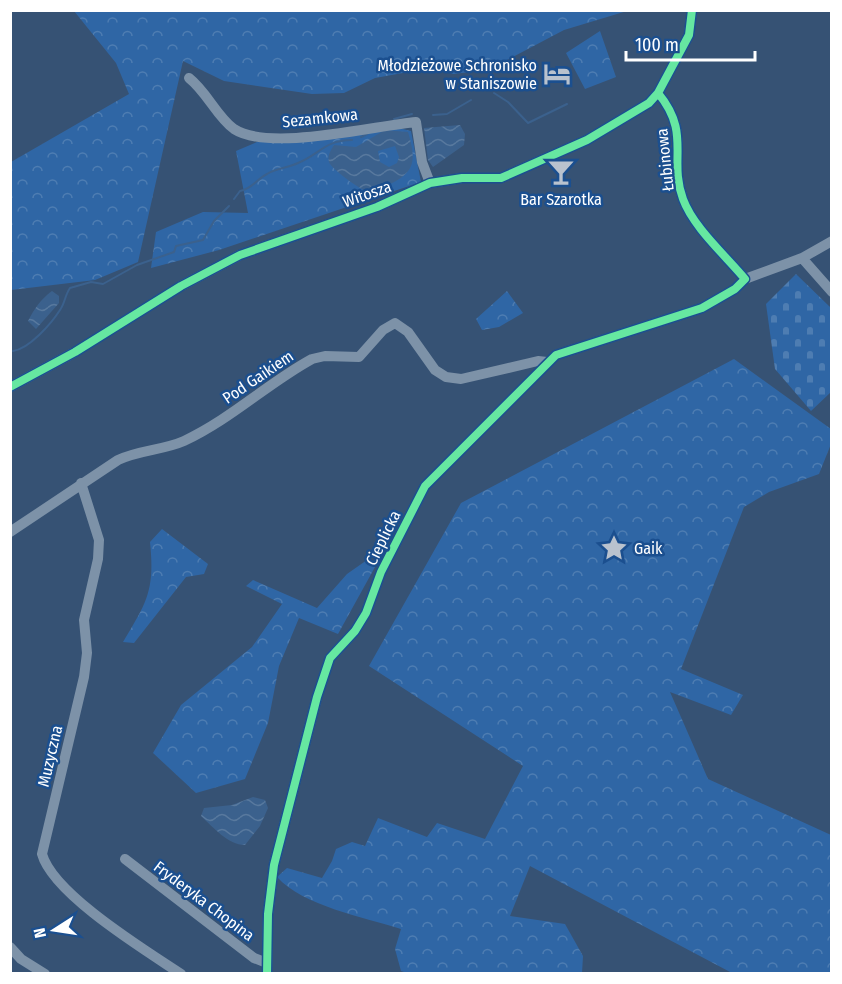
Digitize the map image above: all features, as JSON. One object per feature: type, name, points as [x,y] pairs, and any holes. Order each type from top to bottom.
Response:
[{"type":"street","name":"Witosza","points":[[10,387],[75,352],[181,286],[240,255],[377,207],[429,183],[462,178],[501,178],[587,140],[649,103],[658,93],[689,34],[692,10]]},
{"type":"street","name":"Sezamkowa","points":[[189,78],[201,88],[228,124],[249,135],[269,138],[334,134],[416,122],[422,162],[429,183]]},
{"type":"street","name":"Łubinowa","points":[[658,93],[670,107],[678,132],[679,184],[683,200],[697,223],[745,279]]},
{"type":"street","name":"Cieplicka","points":[[267,968],[268,914],[274,865],[317,697],[330,658],[355,631],[366,614],[381,572],[425,486],[548,362],[570,349],[702,308],[735,289],[745,279],[802,258],[831,241]]},
{"type":"street","points":[[802,258],[831,292]]},
{"type":"street","name":"Pod Gaikiem","points":[[10,532],[81,483],[131,454],[176,444],[207,429],[312,359],[325,356],[359,357],[383,330],[395,323],[408,332],[435,370],[446,377],[461,379],[538,361],[548,362]]},
{"type":"street","name":"Muzyczna","points":[[81,483],[97,528],[98,559],[84,620],[87,653],[84,677],[42,854],[50,872],[94,913],[181,974]]},
{"type":"street","name":"Fryderyka Chopina","points":[[125,859],[267,968]]},
{"type":"street","points":[[10,947],[21,959],[45,974]]},
{"type":"green space","points":[[74,11],[627,11],[564,30],[488,70],[453,74],[436,67],[375,78],[344,93],[312,94],[224,81],[183,61],[138,262],[95,280],[11,290],[11,162],[129,94],[116,63]]},
{"type":"green space","points":[[600,31],[616,77],[585,89],[566,53]]},
{"type":"green space","points":[[399,128],[411,131],[421,182],[219,250],[151,268],[156,232],[203,212],[248,213],[236,151],[257,142],[328,139]]},
{"type":"green space","points":[[796,274],[831,308],[831,392],[811,411],[775,369],[766,304]]},
{"type":"green space","points":[[507,291],[523,313],[499,327],[482,330],[476,319]]},
{"type":"green space","points":[[734,359],[831,429],[831,444],[819,474],[769,492],[744,507],[681,669],[743,695],[731,715],[670,692],[708,779],[831,835],[831,973],[732,973],[530,866],[510,916],[565,924],[583,956],[582,973],[407,973],[401,971],[395,949],[401,929],[318,903],[302,896],[277,877],[287,868],[322,878],[336,849],[352,842],[365,846],[378,818],[427,837],[437,823],[485,839],[523,766],[369,666],[461,503]]},
{"type":"green space","points":[[162,529],[208,564],[204,574],[186,577],[134,643],[123,642],[147,595],[151,572],[150,542]]},
{"type":"green space","points":[[367,560],[375,567],[338,634],[299,618],[279,666],[268,723],[245,779],[196,793],[153,753],[181,705],[252,647],[282,604],[246,586],[253,580],[317,608],[347,574]]},
{"type":"water","points":[[460,125],[465,134],[464,145],[433,167],[428,160],[424,128]]},
{"type":"water","points":[[385,130],[408,132],[413,159],[403,176],[378,190],[369,192],[335,170],[329,162],[329,155],[334,145],[356,147]],"holes":[[[395,146],[399,157],[397,163],[389,167],[380,162],[378,151]]]},
{"type":"water","points":[[52,291],[59,296],[59,303],[36,329],[28,321],[38,304]]},
{"type":"water","points":[[253,797],[265,800],[268,808],[260,826],[245,845],[227,839],[201,816],[204,808],[232,805]]},
{"type":"waterway","points":[[494,93],[508,102],[528,123],[567,104]]},
{"type":"waterway","points":[[433,115],[447,114],[471,100]]},
{"type":"waterway","points":[[394,119],[412,114]]},
{"type":"waterway","points":[[361,137],[367,134]]},
{"type":"waterway","points":[[234,199],[240,191],[248,188],[263,176],[298,163],[335,142],[352,140]]},
{"type":"waterway","points":[[13,351],[26,346],[45,329],[62,307],[70,288],[91,282],[103,284],[137,265],[174,252],[176,246],[203,240],[214,221],[229,206]]},
{"type":"cycle path","points":[[10,387],[75,352],[181,286],[240,255],[377,207],[430,183],[462,178],[501,178],[587,140],[649,103],[658,93],[689,35],[692,10]]},
{"type":"cycle path","points":[[267,974],[268,914],[274,865],[317,697],[330,658],[355,631],[366,613],[381,572],[425,486],[556,355],[702,308],[735,289],[745,279],[702,231],[688,210],[679,185],[678,146],[674,121],[658,93]]},
{"type":"place","name":"Młodzieżowe Schronisko w Staniszowie","points":[[557,74]]},
{"type":"place","name":"Bar Szarotka","points":[[561,172]]},
{"type":"place","name":"Gaik","points":[[614,548]]}]
